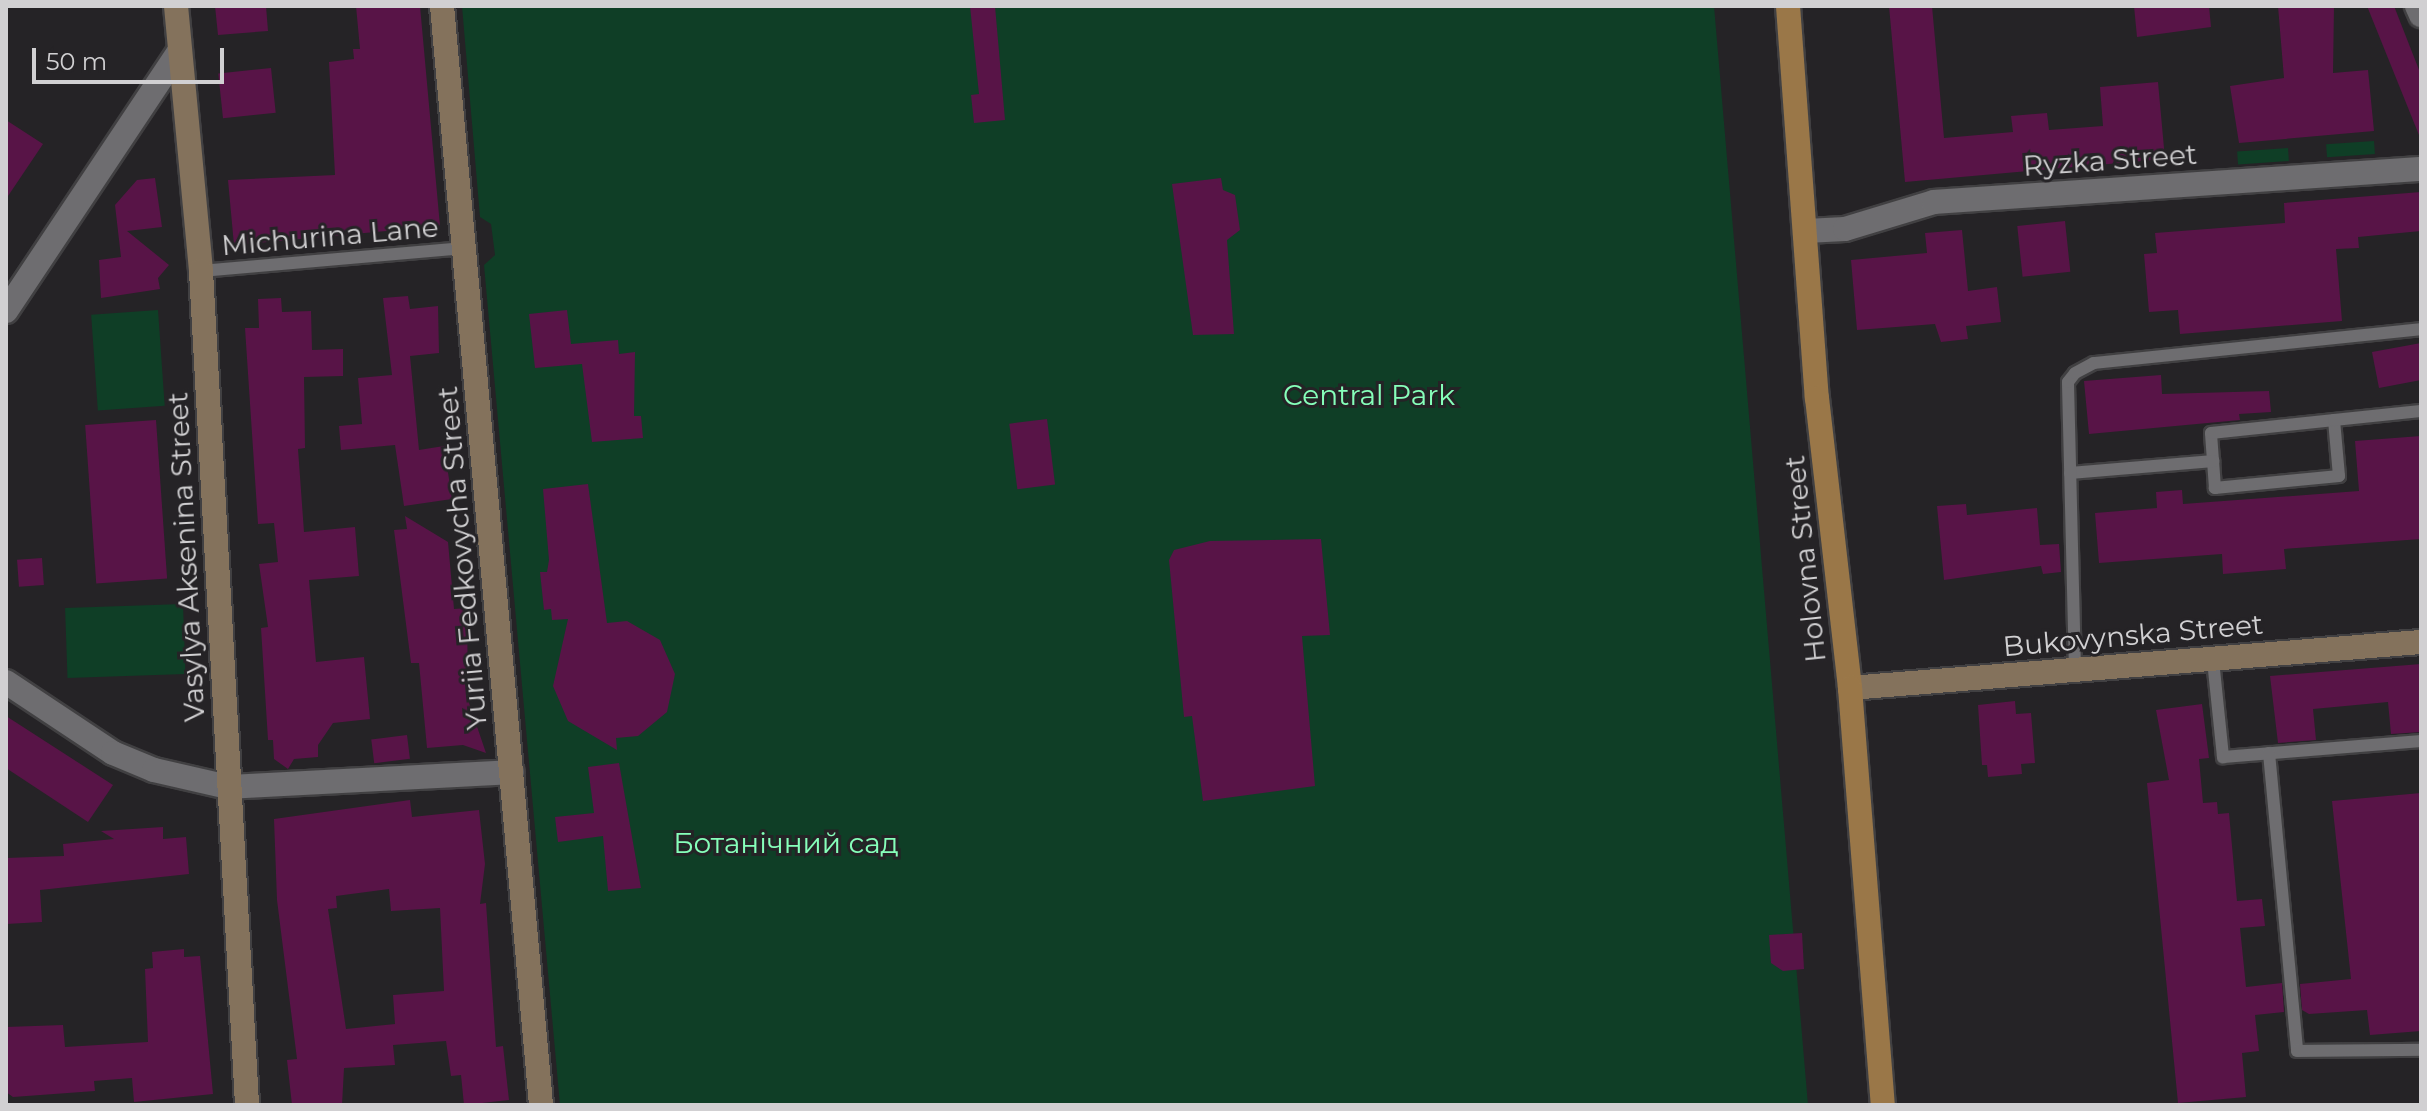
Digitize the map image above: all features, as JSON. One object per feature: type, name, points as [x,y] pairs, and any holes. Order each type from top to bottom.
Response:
[{"type":"main road","name":"Holovna Street","points":[[1788,6],[1817,398],[1850,688],[1883,1105]]},
{"type":"street","name":"Vasylya Aksenina Street","points":[[176,6],[201,271],[247,1105]]},
{"type":"street","name":"Yuriia Fedkovycha Street","points":[[442,6],[541,1105]]},
{"type":"street","points":[[2417,6],[2421,15]]},
{"type":"street","points":[[6,311],[179,52]]},
{"type":"street","name":"Ryzka Street","points":[[1806,231],[1845,229],[1934,202],[2421,169]]},
{"type":"street","name":"Bukovynska Street","points":[[1850,688],[2421,642]]},
{"type":"street","points":[[6,682],[113,753],[154,770],[228,787],[512,772]]},
{"type":"lane","name":"Michurina Lane","points":[[201,271],[464,248]]},
{"type":"lane","points":[[2075,670],[2068,382],[2094,363],[2421,329]]},
{"type":"lane","points":[[2334,420],[2339,476],[2215,488],[2211,433],[2334,420],[2421,411]]},
{"type":"lane","points":[[2070,473],[2213,461]]},
{"type":"lane","points":[[2213,660],[2223,757],[2421,741]]},
{"type":"lane","points":[[2269,753],[2297,1051],[2421,1050]]},
{"type":"green space","name":"Central Park","points":[[462,6],[1714,6],[1808,1105],[560,1105],[484,265],[495,255],[491,224],[480,217]]},
{"type":"green space","points":[[2374,141],[2375,154],[2327,157],[2326,144]]},
{"type":"green space","points":[[2288,148],[2289,161],[2238,165],[2237,152]]},
{"type":"green space","points":[[158,310],[165,406],[98,410],[91,315]]},
{"type":"green space","points":[[183,604],[185,674],[68,678],[65,608]]},
{"type":"building","points":[[215,6],[266,6],[268,31],[218,35]]},
{"type":"building","points":[[356,6],[420,6],[440,226],[234,245],[228,180],[335,175],[329,62],[354,59],[353,49],[360,49]]},
{"type":"building","points":[[970,6],[995,6],[1005,120],[974,123],[971,95],[979,94]]},
{"type":"building","points":[[1889,6],[1932,6],[1944,138],[2013,132],[2011,116],[2047,113],[2049,130],[2103,126],[2100,87],[2158,82],[2165,159],[1905,182]]},
{"type":"building","points":[[2134,6],[2209,6],[2211,27],[2137,37]]},
{"type":"building","points":[[2278,6],[2334,6],[2333,73],[2368,70],[2374,131],[2239,143],[2230,86],[2284,78]]},
{"type":"building","points":[[2367,6],[2394,6],[2421,75],[2421,140]]},
{"type":"building","points":[[271,68],[276,113],[223,118],[218,74]]},
{"type":"building","points":[[6,120],[43,144],[6,199]]},
{"type":"building","points":[[155,178],[162,227],[127,231],[169,265],[158,278],[160,289],[101,298],[99,260],[121,257],[115,205],[137,180]]},
{"type":"building","points":[[1221,178],[1223,190],[1235,195],[1240,230],[1227,240],[1234,334],[1193,335],[1172,184]]},
{"type":"building","points":[[2421,192],[2421,231],[2358,237],[2359,248],[2336,249],[2342,321],[2180,334],[2178,310],[2149,312],[2144,254],[2157,253],[2155,233],[2285,223],[2284,203]]},
{"type":"building","points":[[2065,221],[2070,272],[2023,277],[2017,226]]},
{"type":"building","points":[[1962,230],[1968,291],[1997,287],[2001,322],[1966,326],[1968,339],[1941,342],[1935,324],[1857,330],[1851,260],[1927,253],[1925,233]]},
{"type":"building","points":[[408,296],[410,309],[438,306],[439,353],[410,356],[419,450],[444,446],[452,499],[404,506],[395,445],[341,450],[339,426],[362,424],[358,378],[392,375],[383,298]]},
{"type":"building","points":[[281,298],[282,312],[311,311],[312,350],[343,349],[343,376],[304,377],[305,448],[298,449],[304,532],[355,527],[359,576],[309,580],[316,662],[364,657],[370,719],[333,723],[318,745],[318,757],[294,759],[288,769],[274,759],[273,740],[268,740],[261,628],[268,627],[259,564],[278,562],[274,523],[258,524],[245,328],[259,328],[258,299]]},
{"type":"building","points":[[567,310],[571,344],[618,340],[619,354],[635,352],[634,416],[641,416],[643,438],[592,442],[582,364],[535,368],[529,314]]},
{"type":"building","points":[[2421,343],[2421,380],[2379,388],[2372,352]]},
{"type":"building","points":[[2161,375],[2162,394],[2269,391],[2271,412],[2239,414],[2240,420],[2089,434],[2084,381]]},
{"type":"building","points":[[1047,419],[1055,485],[1017,489],[1009,424]]},
{"type":"building","points":[[156,420],[167,579],[96,584],[85,425]]},
{"type":"building","points":[[2421,436],[2421,539],[2284,549],[2286,569],[2223,574],[2222,554],[2099,563],[2095,513],[2157,508],[2156,492],[2182,490],[2183,504],[2359,491],[2355,441]]},
{"type":"building","points":[[588,484],[607,623],[627,621],[660,640],[675,674],[667,712],[638,736],[616,738],[617,750],[568,721],[553,686],[568,619],[552,620],[551,609],[544,610],[540,572],[547,572],[549,560],[543,489]]},
{"type":"building","points":[[1966,504],[1967,515],[2037,508],[2040,545],[2059,544],[2061,572],[2043,574],[2041,566],[1944,580],[1937,506]]},
{"type":"building","points":[[405,516],[448,542],[454,609],[467,608],[468,700],[486,753],[463,745],[427,748],[419,663],[411,663],[394,530],[407,529]]},
{"type":"building","points":[[1321,539],[1330,635],[1302,636],[1315,786],[1203,801],[1192,716],[1184,717],[1169,560],[1174,550],[1210,541]]},
{"type":"building","points":[[42,558],[44,585],[19,587],[17,560]]},
{"type":"building","points":[[2421,664],[2421,732],[2391,734],[2388,702],[2313,709],[2316,740],[2278,743],[2270,676]]},
{"type":"building","points":[[2015,701],[2016,714],[2031,713],[2035,763],[2021,764],[2022,774],[1988,777],[1987,765],[1982,765],[1978,705]]},
{"type":"building","points":[[2202,704],[2209,758],[2199,759],[2203,803],[2217,802],[2218,814],[2229,813],[2237,901],[2262,899],[2265,926],[2240,928],[2246,987],[2282,983],[2284,1012],[2255,1015],[2259,1051],[2242,1053],[2246,1097],[2178,1103],[2147,783],[2169,780],[2156,710]]},
{"type":"building","points":[[6,716],[113,785],[88,822],[6,768]]},
{"type":"building","points":[[407,735],[410,759],[374,763],[371,739]]},
{"type":"building","points":[[619,763],[641,888],[608,891],[603,836],[558,842],[555,817],[594,813],[588,767]]},
{"type":"building","points":[[2421,793],[2421,1031],[2370,1035],[2367,1010],[2309,1014],[2302,1010],[2300,984],[2351,979],[2332,801]]},
{"type":"building","points":[[410,800],[412,817],[479,810],[485,864],[480,904],[486,903],[496,1047],[503,1046],[509,1100],[464,1105],[461,1075],[451,1076],[446,1041],[393,1045],[395,1065],[344,1068],[342,1105],[292,1105],[287,1060],[297,1059],[277,900],[274,819]],"holes":[[[389,889],[391,911],[440,908],[444,991],[393,995],[395,1024],[346,1029],[328,909],[337,908],[336,896]]]},
{"type":"building","points":[[163,827],[163,839],[186,837],[189,874],[40,890],[42,922],[6,924],[6,858],[64,856],[63,844],[114,839],[101,831]]},
{"type":"building","points":[[1802,933],[1804,969],[1783,971],[1771,963],[1769,935]]},
{"type":"building","points":[[184,949],[184,957],[200,956],[213,1094],[134,1102],[132,1078],[94,1081],[95,1091],[13,1097],[6,1092],[6,1027],[63,1025],[65,1047],[148,1042],[145,969],[153,968],[152,952]]},
{"type":"park label","name":"Ботанічний сад","points":[[786,843]]}]
